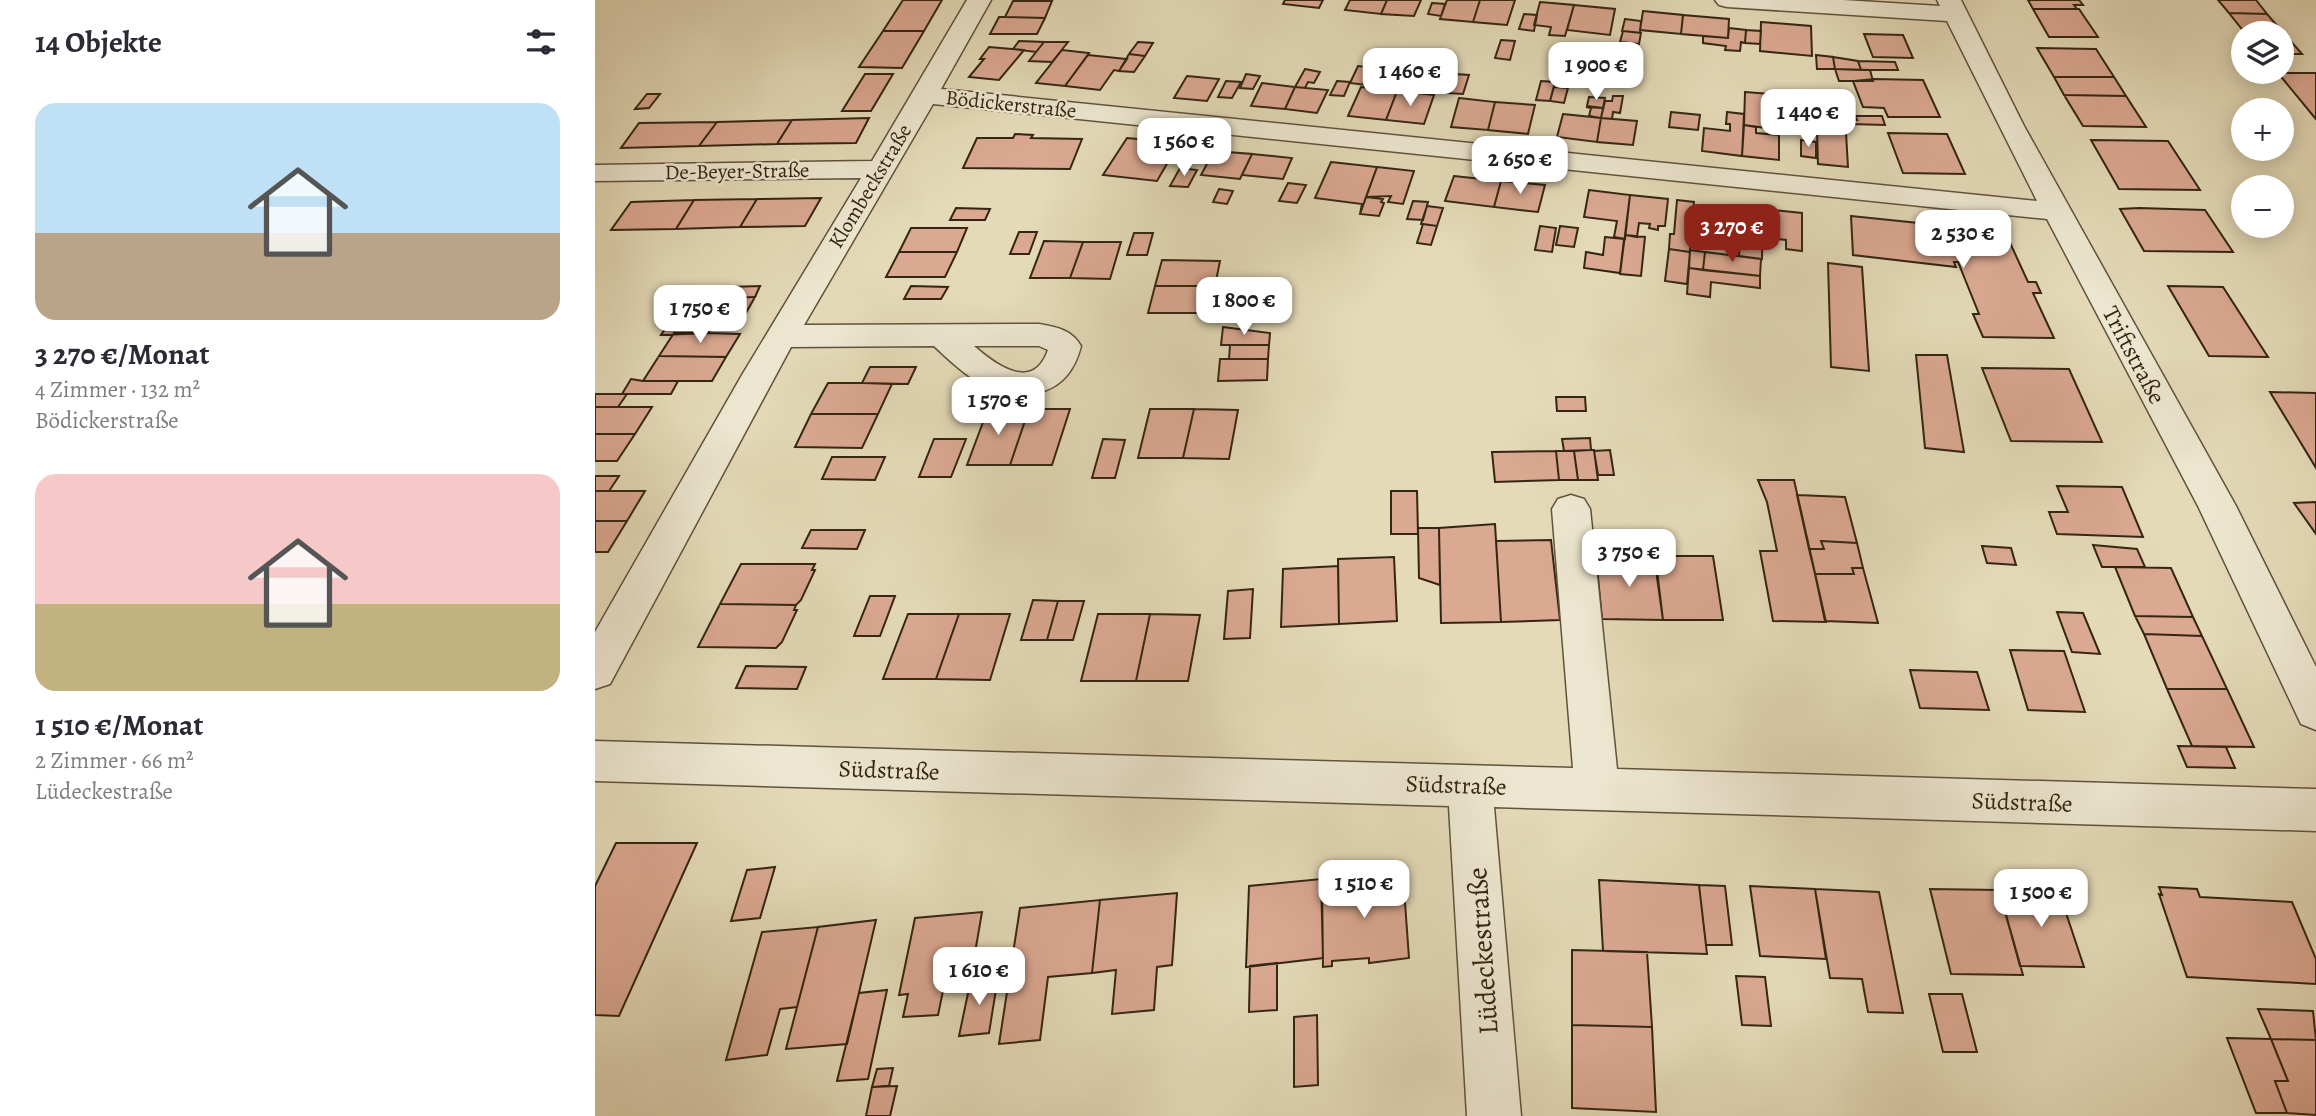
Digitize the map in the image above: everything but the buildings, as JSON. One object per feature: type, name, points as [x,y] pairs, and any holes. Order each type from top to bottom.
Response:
[{"type":"street","name":"Klombeckstraße","points":[[595,671],[781,336],[879,169],[926,95],[979,0]]},
{"type":"street","points":[[1727,0],[1952,7]]},
{"type":"street","name":"Triftstraße","points":[[1952,7],[2057,210],[2217,506],[2316,711]]},
{"type":"street","name":"Bödickerstraße","points":[[926,95],[2057,210]]},
{"type":"street","name":"De-Beyer-Straße","points":[[595,173],[879,169]]},
{"type":"street","points":[[781,336],[940,335]]},
{"type":"street","points":[[1571,509],[1598,790]]},
{"type":"street","name":"Südstraße","points":[[595,761],[2316,810]]},
{"type":"street","name":"Lüdeckestraße","points":[[1470,786],[1494,1116]]}]
